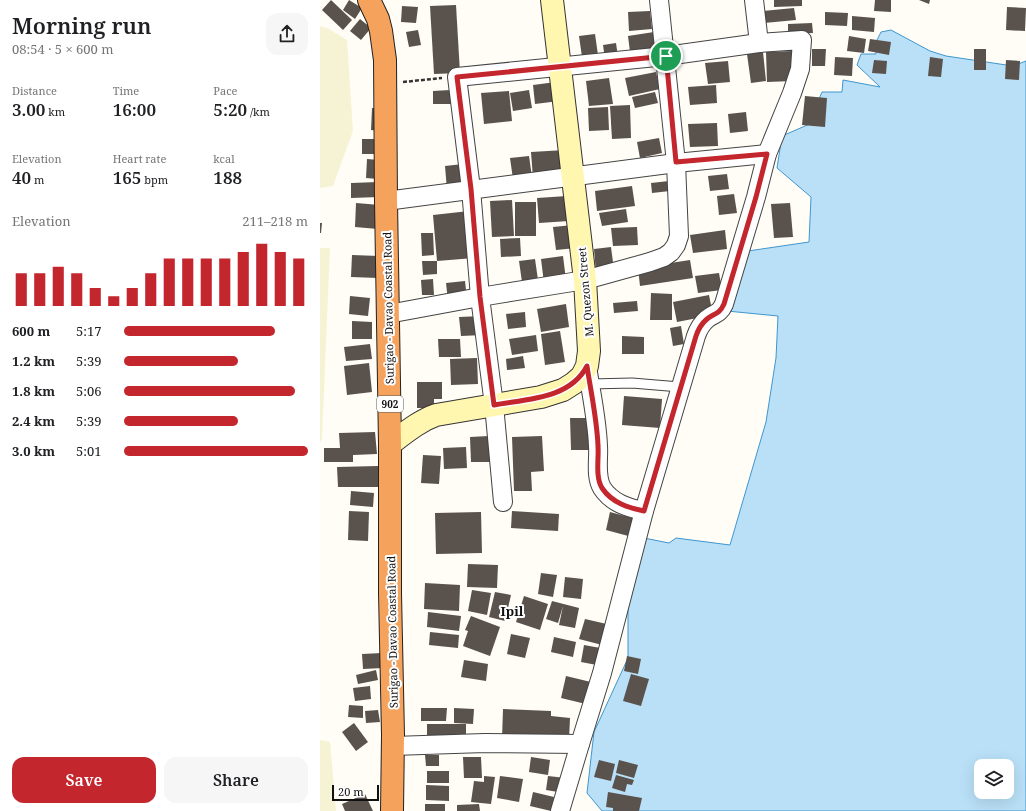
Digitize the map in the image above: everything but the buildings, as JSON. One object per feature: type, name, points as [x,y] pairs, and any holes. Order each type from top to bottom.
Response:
[{"type":"highway","name":"Surigao - Davao Coastal Road","points":[[369,0],[378,19],[384,48],[385,83],[393,746],[392,811]]},
{"type":"street","name":"M. Quezon Street","points":[[552,0],[585,280],[589,351],[588,375]]},
{"type":"street","points":[[388,314],[585,280],[650,262],[664,257],[671,252],[676,245],[679,236],[676,162],[660,0]]},
{"type":"street","points":[[754,0],[759,43]]},
{"type":"street","points":[[503,502],[494,405],[480,297],[471,189],[457,77],[666,56],[759,43],[802,40],[800,69],[792,94],[767,154],[756,197],[724,304],[717,314],[708,318],[699,328],[696,336],[644,511],[602,673],[560,811]]},
{"type":"street","points":[[386,201],[676,162],[767,154]]},
{"type":"street","points":[[390,444],[425,419],[436,415],[541,397],[563,390],[582,376],[588,375],[598,446],[599,481],[610,497],[620,504],[629,508],[644,511]]},
{"type":"street","points":[[393,746],[485,743],[580,744]]},
{"type":"lane","points":[[588,375],[632,383],[680,387]]},
{"type":"path","points":[[385,83],[457,77]]},
{"type":"shaded area","points":[[320,26],[329,29],[347,40],[353,131],[333,186],[320,188]]},
{"type":"shaded area","points":[[320,248],[330,248],[322,439],[320,443]]},
{"type":"shaded area","points":[[320,740],[330,742],[336,811],[320,811]]},
{"type":"water","points":[[891,30],[930,51],[946,56],[1013,66],[1026,61],[1026,811],[602,811],[587,793],[594,732],[628,658],[628,603],[644,538],[669,543],[676,538],[730,545],[766,422],[776,358],[778,316],[727,311],[748,251],[809,242],[811,197],[777,168],[782,136],[812,123],[822,92],[842,92],[843,80],[880,87],[857,65],[861,54],[876,54],[876,42],[881,32]]},
{"type":"district","name":"Ipil","points":[[512,611]]},
{"type":"route","points":[[666,56],[676,162],[767,154],[756,197],[724,304],[722,309],[717,314],[708,318],[699,328],[644,511],[625,506],[610,497],[605,492],[599,481],[598,446],[587,366],[582,376],[563,390],[541,397],[494,405],[480,297],[471,189],[457,77],[666,56]]}]
